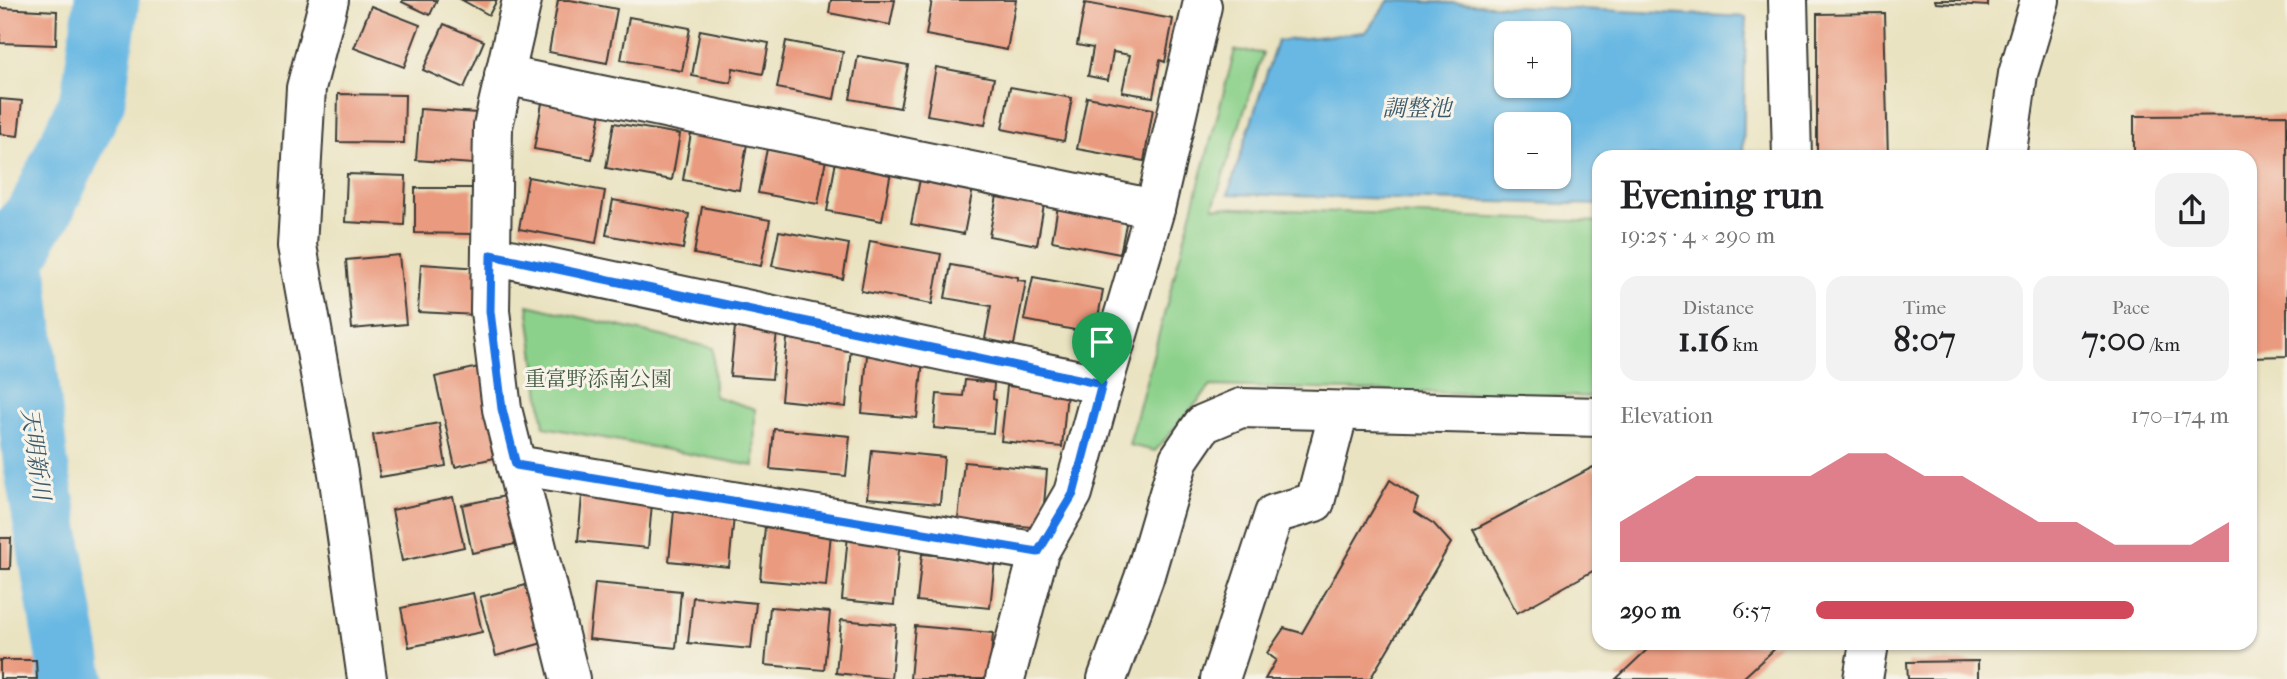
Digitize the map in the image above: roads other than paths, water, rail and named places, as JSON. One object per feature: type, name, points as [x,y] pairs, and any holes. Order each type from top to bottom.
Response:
[{"type":"street","points":[[329,0],[306,88],[297,246],[338,473],[367,679]]},
{"type":"street","points":[[522,0],[493,126],[491,323],[502,409],[570,679]]},
{"type":"street","points":[[1788,0],[1792,150]]},
{"type":"street","points":[[2007,150],[2018,74],[2040,0]]},
{"type":"street","points":[[1005,679],[1038,552],[1073,494],[1102,384],[1155,209],[1199,2]]},
{"type":"street","points":[[504,75],[1155,209]]},
{"type":"street","points":[[491,255],[1102,384]]},
{"type":"street","points":[[1107,679],[1144,578],[1179,459],[1203,424],[1241,408],[1592,417]]},
{"type":"street","points":[[1220,679],[1273,514],[1315,502],[1339,411]]},
{"type":"street","points":[[516,465],[1038,552]]},
{"type":"street","points":[[1863,679],[1869,650]]},
{"type":"water","name":"調整池","points":[[1389,0],[1746,17],[1743,150],[1592,150],[1592,205],[1228,194],[1277,41],[1366,32]]},
{"type":"waterway","name":"天明新川","points":[[72,679],[36,465],[12,249],[23,243],[23,232],[40,212],[93,99],[107,0]]},
{"type":"park label","name":"重富野添南公園","points":[[598,379]]}]
